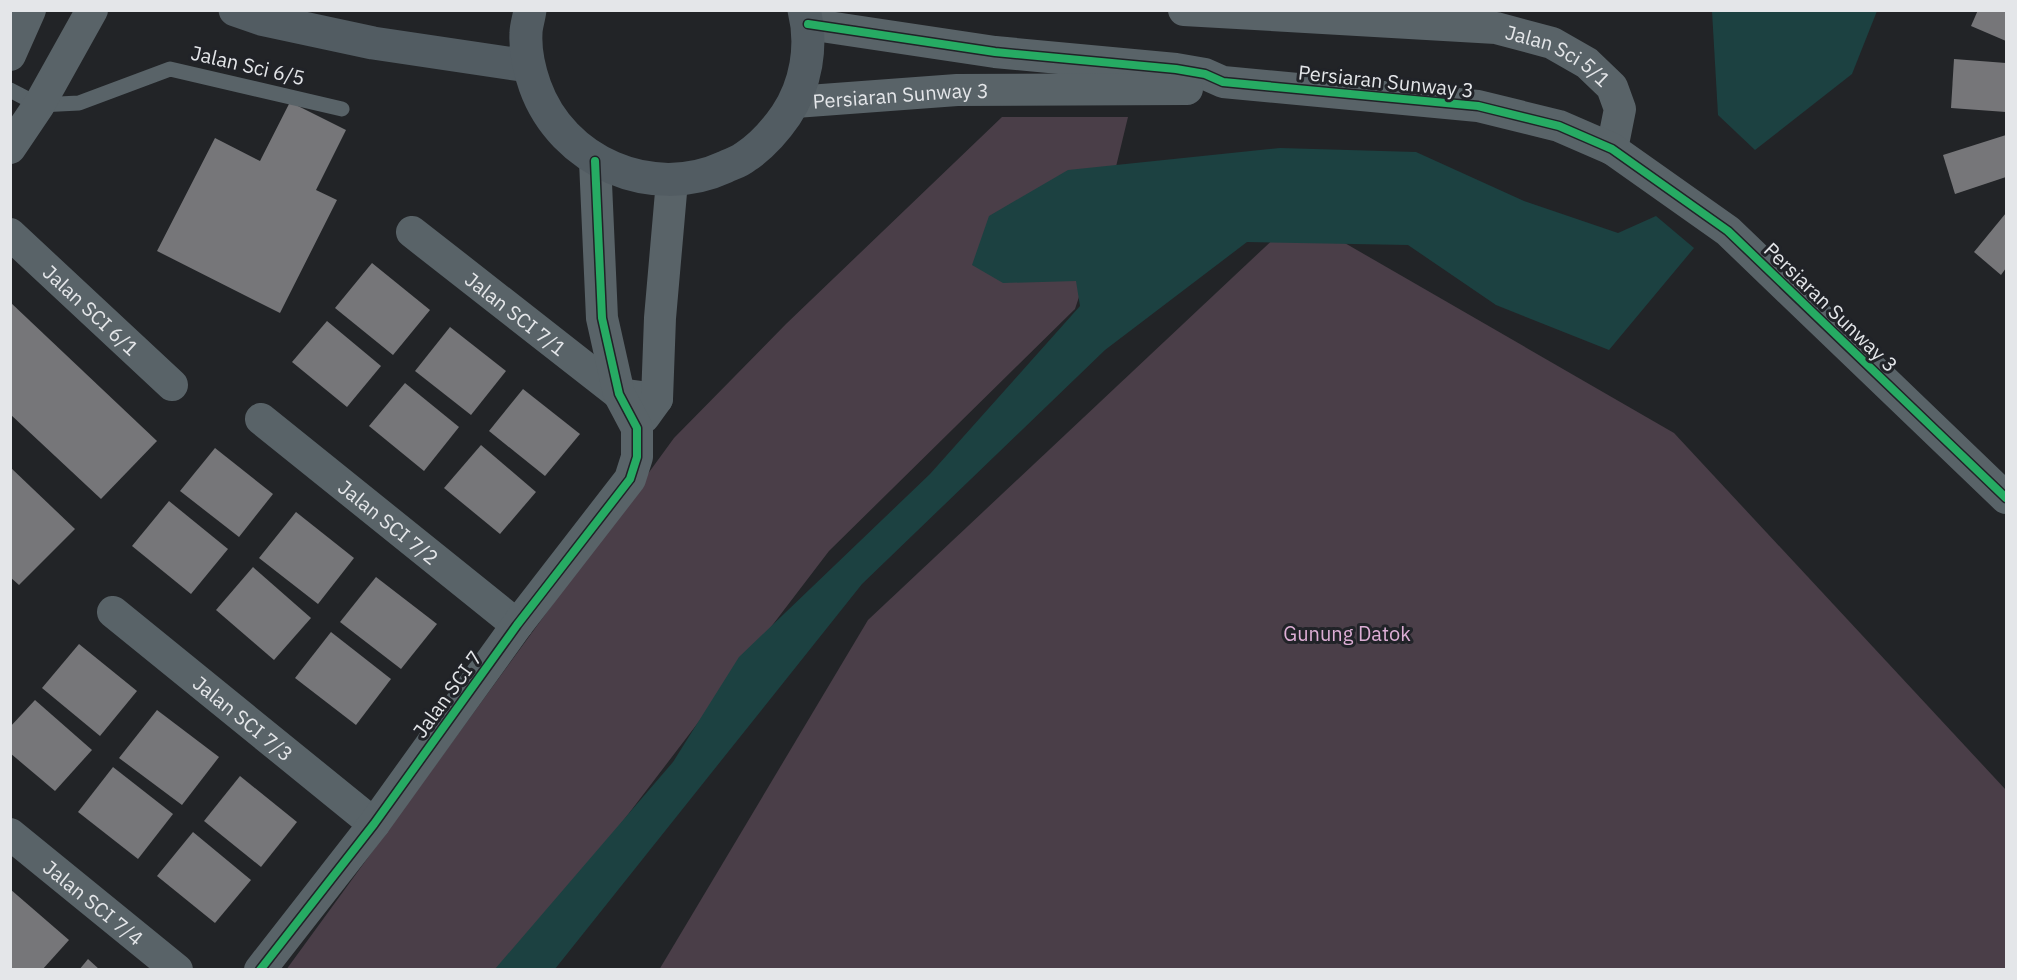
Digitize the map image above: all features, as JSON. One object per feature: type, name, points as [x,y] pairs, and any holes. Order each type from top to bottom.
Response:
[{"type":"main road","points":[[235,10],[261,19],[373,43],[528,66]]},
{"type":"main road","points":[[530,10],[526,33],[528,66],[541,103],[564,135],[596,161],[632,176],[672,181],[710,174],[745,158],[773,133],[795,102],[807,64],[806,17]]},
{"type":"street","points":[[10,55],[30,10]]},
{"type":"street","points":[[10,148],[39,105],[92,10]]},
{"type":"street","name":"Jalan Sci 5/1","points":[[1184,10],[1496,28],[1552,43],[1587,63],[1612,87],[1620,109],[1612,149]]},
{"type":"street","name":"Persiaran Sunway 3","points":[[806,17],[995,52],[1176,69],[1205,74],[1223,82],[1478,106],[1560,126],[1612,149],[1728,231],[2007,498]]},
{"type":"street","points":[[956,45],[957,90]]},
{"type":"street","name":"Persiaran Sunway 3","points":[[795,102],[957,90],[1196,89],[1223,82]]},
{"type":"street","points":[[596,161],[602,318],[619,394],[637,428],[657,399],[660,318],[672,181]]},
{"type":"street","name":"Jalan SCI 7/1","points":[[412,232],[619,394]]},
{"type":"street","name":"Jalan SCI 6/1","points":[[10,234],[172,385]]},
{"type":"street","points":[[619,394],[657,399]]},
{"type":"street","name":"Jalan SCI 7/2","points":[[261,419],[517,625]]},
{"type":"street","name":"Jalan SCI 7","points":[[260,969],[374,824],[517,625],[630,479],[637,457],[637,428]]},
{"type":"street","name":"Jalan SCI 7/3","points":[[112,612],[374,824]]},
{"type":"street","name":"Jalan SCI 7/4","points":[[10,834],[177,969]]},
{"type":"lane","name":"Jalan Sci 6/5","points":[[39,105],[79,103],[170,69],[342,109]]},
{"type":"lane","points":[[10,90],[39,105]]},
{"type":"green space","points":[[1002,117],[1128,117],[1099,237],[1075,309],[829,551],[562,901],[503,969],[286,970],[674,438],[786,324]]},
{"type":"green space","name":"Gunung Datok","points":[[1298,216],[1674,433],[2006,790],[2006,969],[659,970],[868,620]]},
{"type":"water","points":[[1712,10],[1877,11],[1852,74],[1755,150],[1718,115]]},
{"type":"water","points":[[1280,148],[1416,152],[1524,201],[1618,233],[1656,216],[1694,248],[1609,350],[1496,305],[1408,245],[1247,242],[1105,350],[862,584],[555,969],[495,969],[673,762],[739,657],[930,474],[1080,306],[1076,281],[1003,283],[972,265],[989,216],[1068,170]]},
{"type":"building","points":[[1978,10],[2006,10],[2006,41],[1971,26]]},
{"type":"building","points":[[1954,59],[2006,63],[2006,112],[1951,108]]},
{"type":"building","points":[[290,102],[346,130],[316,190],[337,200],[280,313],[157,251],[215,138],[260,161]]},
{"type":"building","points":[[2006,135],[2006,177],[1955,194],[1943,155]]},
{"type":"building","points":[[2006,213],[2006,268],[2001,275],[1974,252]]},
{"type":"building","points":[[372,263],[430,310],[393,355],[335,308]]},
{"type":"building","points":[[10,302],[157,441],[101,499],[10,414]]},
{"type":"building","points":[[327,321],[381,366],[347,407],[292,362]]},
{"type":"building","points":[[450,327],[506,371],[471,415],[415,371]]},
{"type":"building","points":[[405,383],[459,427],[424,471],[369,426]]},
{"type":"building","points":[[523,389],[580,434],[545,476],[489,431]]},
{"type":"building","points":[[481,445],[536,492],[500,534],[444,488]]},
{"type":"building","points":[[215,448],[273,494],[239,537],[180,491]]},
{"type":"building","points":[[10,467],[75,529],[19,585],[10,577]]},
{"type":"building","points":[[169,501],[228,549],[191,594],[132,546]]},
{"type":"building","points":[[296,512],[354,558],[318,604],[259,558]]},
{"type":"building","points":[[253,567],[311,618],[274,660],[216,610]]},
{"type":"building","points":[[376,577],[437,624],[401,669],[340,622]]},
{"type":"building","points":[[331,632],[391,679],[356,725],[295,678]]},
{"type":"building","points":[[79,644],[137,691],[100,736],[42,688]]},
{"type":"building","points":[[35,700],[92,750],[55,791],[10,753],[10,727]]},
{"type":"building","points":[[157,710],[219,757],[182,805],[119,758]]},
{"type":"building","points":[[113,767],[173,814],[138,859],[78,812]]},
{"type":"building","points":[[240,776],[297,822],[261,867],[204,821]]},
{"type":"building","points":[[193,832],[251,880],[215,923],[157,876]]},
{"type":"building","points":[[10,889],[69,940],[42,970],[10,970]]},
{"type":"building","points":[[88,959],[100,970],[79,970]]},
{"type":"cycle path","points":[[808,24],[995,52],[1176,69],[1205,74],[1223,82],[1478,106],[1559,126],[1612,149],[1728,231],[2006,498]]},
{"type":"cycle path","points":[[260,970],[374,824],[517,625],[630,479],[637,457],[637,428],[619,394],[602,318],[595,161]]}]
